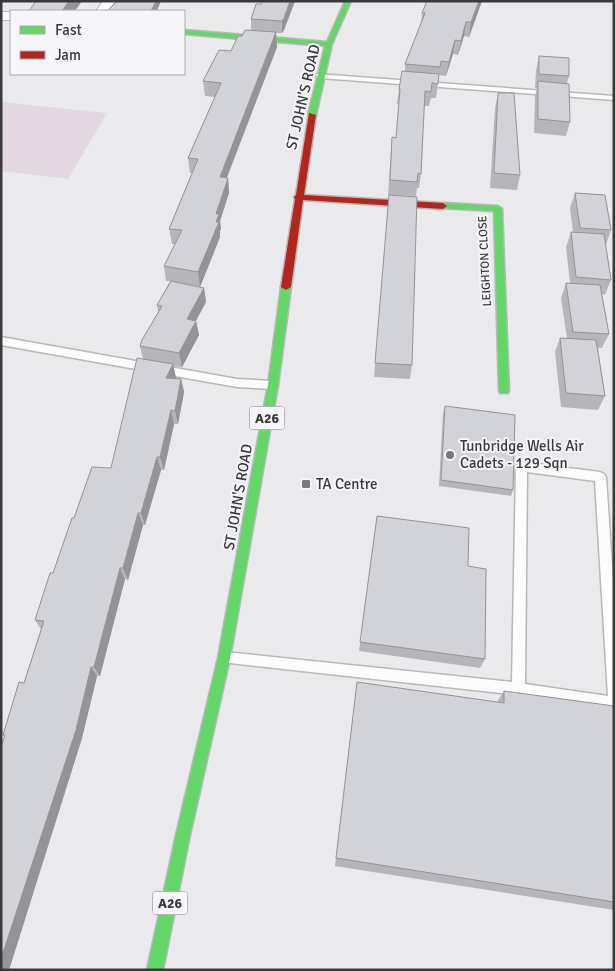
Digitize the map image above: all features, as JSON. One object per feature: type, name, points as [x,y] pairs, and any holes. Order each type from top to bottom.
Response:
[{"type":"main road","name":"ST JOHN'S ROAD","points":[[155,970],[183,836],[224,658],[273,385],[298,198],[311,118],[329,44],[348,1]]},
{"type":"main road","points":[[185,32],[329,44]]},
{"type":"main road","name":"LEIGHTON CLOSE","points":[[298,198],[498,209],[504,390]]},
{"type":"lane","points":[[320,76],[614,98]]},
{"type":"lane","points":[[1,341],[237,383],[273,385]]},
{"type":"lane","points":[[518,689],[522,467],[600,477],[614,695]]},
{"type":"lane","points":[[224,658],[518,689],[614,704]]},
{"type":"shaded area","points":[[1,102],[107,113],[68,179],[1,171]]},
{"type":"building","points":[[36,1],[69,1],[63,10],[30,10]]},
{"type":"building","points":[[117,1],[156,1],[152,10],[108,10]]},
{"type":"building","points":[[263,1],[290,1],[282,21],[251,19],[256,4],[261,4]]},
{"type":"building","points":[[427,1],[479,1],[471,22],[466,22],[461,41],[455,40],[449,62],[441,61],[440,67],[405,64],[425,13],[422,13]]},
{"type":"building","points":[[245,30],[276,32],[220,177],[228,178],[216,214],[219,214],[216,222],[219,222],[198,272],[164,266],[182,230],[169,229],[198,159],[188,158],[221,83],[203,81],[219,50],[231,51],[238,36],[242,36]]},
{"type":"building","points":[[539,56],[569,58],[569,76],[539,74]]},
{"type":"building","points":[[402,71],[439,74],[438,84],[432,83],[431,92],[425,91],[421,174],[418,173],[417,182],[390,180],[392,137],[396,138]]},
{"type":"building","points":[[538,81],[569,84],[570,122],[538,119]]},
{"type":"building","points":[[498,93],[514,93],[520,175],[494,173]]},
{"type":"building","points":[[575,193],[605,195],[611,230],[580,228]]},
{"type":"building","points":[[389,195],[417,197],[412,365],[375,363]]},
{"type":"building","points":[[571,232],[604,234],[611,280],[576,277]]},
{"type":"building","points":[[171,281],[204,288],[187,319],[196,321],[179,353],[140,346],[162,306],[157,305]]},
{"type":"building","points":[[566,283],[600,285],[609,334],[573,332]]},
{"type":"building","points":[[560,338],[596,340],[605,396],[566,393]]},
{"type":"building","points":[[137,358],[173,364],[166,378],[181,379],[175,411],[171,410],[160,457],[157,457],[141,513],[138,513],[123,568],[120,568],[94,667],[91,667],[76,730],[1,959],[1,747],[5,735],[3,735],[19,682],[24,683],[44,621],[35,620],[50,573],[53,573],[92,467],[111,468]]},
{"type":"building","name":"Tunbridge Wells Air Cadets - 129 Sqn","points":[[445,406],[515,415],[513,490],[441,480]]},
{"type":"building","points":[[377,516],[469,528],[468,566],[486,569],[485,659],[360,642]]},
{"type":"building","points":[[357,682],[504,703],[504,691],[614,706],[614,902],[336,858]]},
{"type":"traffic: fast","points":[[312,115],[329,44],[348,1]]},
{"type":"traffic: fast","points":[[185,32],[329,44]]},
{"type":"traffic: fast","points":[[443,206],[498,209],[504,390]]},
{"type":"traffic: fast","points":[[155,970],[183,835],[224,658],[273,385],[286,287]]},
{"type":"traffic: jam","points":[[286,287],[312,115]]},
{"type":"traffic: jam","points":[[298,197],[443,206]]},
{"type":"place","name":"Tunbridge Wells Air Cadets - 129 Sqn","points":[[450,455]]},
{"type":"place","name":"TA Centre","points":[[306,484]]}]
